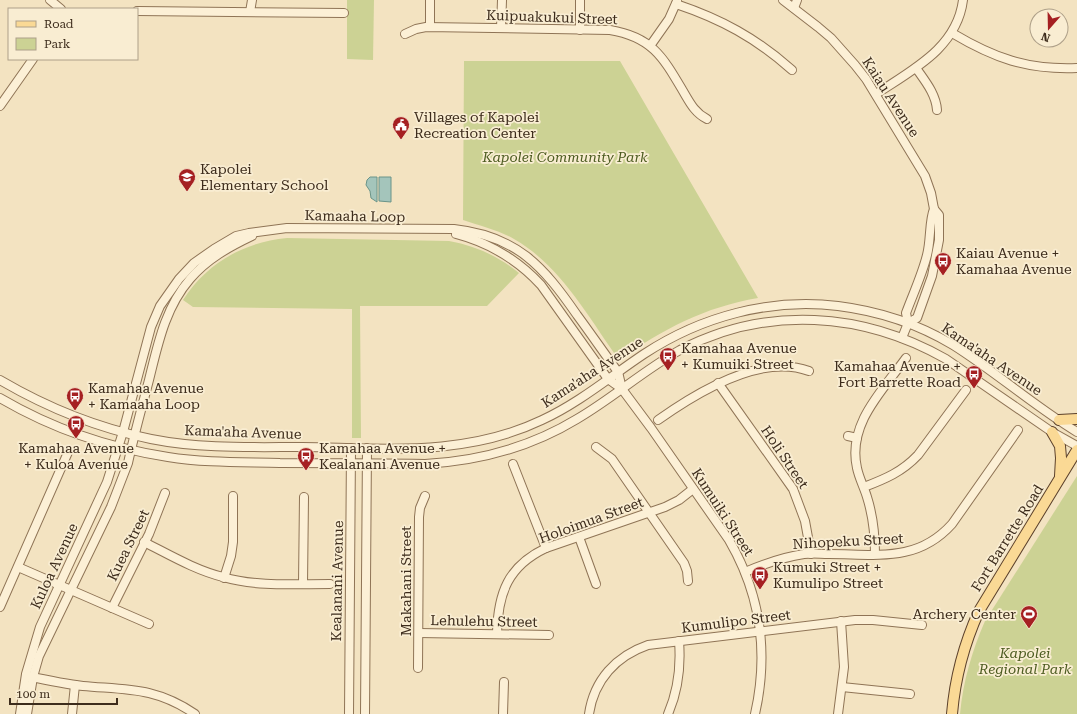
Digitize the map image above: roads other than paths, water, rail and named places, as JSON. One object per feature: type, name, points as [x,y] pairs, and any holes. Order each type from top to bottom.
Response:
[{"type":"main road","points":[[1059,420],[1077,418]]},
{"type":"main road","points":[[1052,432],[1060,446],[1060,477]]},
{"type":"main road","name":"Fort Barrette Road","points":[[952,714],[959,668],[970,630],[982,605],[1077,450]]},
{"type":"street","points":[[50,0],[60,8]]},
{"type":"street","points":[[250,12],[252,0]]},
{"type":"street","points":[[430,0],[430,27]]},
{"type":"street","points":[[501,28],[502,0]]},
{"type":"street","points":[[580,0],[580,30]]},
{"type":"street","name":"Kaiau Avenue","points":[[783,0],[796,4],[844,51],[876,94],[921,168],[928,184],[934,209],[939,215],[939,240],[935,265],[917,318],[908,323],[906,314],[927,255],[934,209]]},
{"type":"street","points":[[876,94],[916,68],[935,53],[952,33],[960,16],[963,0]]},
{"type":"street","points":[[650,46],[669,19],[677,2],[740,31],[768,50],[792,70]]},
{"type":"street","points":[[138,11],[344,13]]},
{"type":"street","name":"Kuipuakukui Street","points":[[405,34],[416,29],[430,27],[619,31],[635,36],[650,46],[666,62],[693,107],[699,114],[707,119]]},
{"type":"street","points":[[952,33],[989,53],[1015,62],[1052,68],[1077,68]]},
{"type":"street","points":[[0,106],[32,60]]},
{"type":"street","points":[[916,68],[933,93],[937,110]]},
{"type":"street","name":"Kamaaha Loop","points":[[123,432],[146,342],[155,316],[169,292],[186,271],[214,249],[236,236],[262,231],[293,228],[463,230],[487,236],[510,246],[537,265],[559,288],[618,372],[622,389]]},
{"type":"street","name":"Kamaaha Loop","points":[[448,230],[493,248],[524,268],[540,285],[608,379],[622,389]]},
{"type":"street","name":"Kamaaha Loop","points":[[134,435],[162,330],[176,298],[190,279],[207,262],[228,248],[262,231]]},
{"type":"street","name":"Kama'aha Avenue","points":[[0,380],[51,407],[123,432],[171,442],[213,446],[351,448],[442,447],[493,438],[524,428],[555,414],[570,406],[658,345],[689,329],[722,317],[755,308],[789,304],[824,305],[858,309],[880,314],[908,323],[939,338],[954,346],[1077,432]]},
{"type":"street","name":"Kama'aha Avenue","points":[[0,398],[45,421],[119,447],[169,458],[212,462],[443,463],[472,459],[502,452],[530,443],[563,428],[666,358],[695,343],[726,331],[758,324],[790,320],[834,321],[871,328],[902,338],[946,359],[1052,432],[1077,446]]},
{"type":"street","points":[[902,338],[908,323]]},
{"type":"street","points":[[875,554],[872,518],[856,462],[857,438],[865,416],[906,358]]},
{"type":"street","points":[[658,420],[687,400],[718,383],[747,373],[790,366],[809,371]]},
{"type":"street","name":"Holi Street","points":[[718,383],[793,489],[805,521],[811,554]]},
{"type":"street","name":"Kumuiki Street","points":[[622,389],[729,540],[745,572],[753,595],[761,631],[761,685],[755,714]]},
{"type":"street","points":[[864,487],[891,477],[912,462],[966,390]]},
{"type":"street","name":"Nihopeku Street","points":[[745,572],[780,559],[811,554],[897,554],[912,551],[927,544],[952,524],[1018,430]]},
{"type":"street","name":"Kuloa Avenue","points":[[20,714],[38,632],[103,492],[123,432]]},
{"type":"street","name":"Kuloa Avenue","points":[[27,714],[29,676],[72,590],[115,498],[128,463],[134,435]]},
{"type":"street","points":[[848,436],[857,438]]},
{"type":"street","points":[[596,447],[612,459],[650,512],[684,563],[688,571],[688,581]]},
{"type":"street","name":"Kealanani Avenue","points":[[349,714],[351,448]]},
{"type":"street","name":"Kealanani Avenue","points":[[365,714],[367,448]]},
{"type":"street","points":[[0,607],[69,450]]},
{"type":"street","points":[[513,464],[546,548]]},
{"type":"street","name":"Holoimua Street","points":[[497,633],[499,604],[505,587],[519,568],[529,558],[546,548],[672,504],[693,489]]},
{"type":"street","name":"Kuea Street","points":[[112,608],[153,524],[165,493]]},
{"type":"street","points":[[224,578],[233,538],[233,496]]},
{"type":"street","name":"Makahani Street","points":[[418,668],[419,517],[420,508],[425,496]]},
{"type":"street","points":[[303,584],[304,497]]},
{"type":"street","points":[[579,537],[596,584]]},
{"type":"street","points":[[144,542],[191,567],[224,578],[256,583],[330,584]]},
{"type":"street","points":[[18,567],[149,624]]},
{"type":"street","name":"Kumulipo Street","points":[[589,714],[592,700],[599,684],[616,662],[639,648],[657,643],[841,621],[864,620],[922,625]]},
{"type":"street","points":[[838,714],[844,667],[841,621]]},
{"type":"street","name":"Lehulehu Street","points":[[419,633],[549,635]]},
{"type":"street","points":[[668,714],[674,699],[679,676],[679,641]]},
{"type":"street","points":[[29,676],[75,685],[128,689],[152,693],[174,702],[195,714]]},
{"type":"street","points":[[503,714],[504,682]]},
{"type":"street","points":[[72,714],[75,685]]},
{"type":"street","points":[[842,687],[910,694]]},
{"type":"water","points":[[370,177],[377,177],[377,202],[371,198],[370,191],[366,185],[367,180]]},
{"type":"water","points":[[379,177],[391,177],[391,202],[379,201]]},
{"type":"place","name":"Villages of Kapolei Recreation Center","points":[[401,140]]},
{"type":"place","name":"Kapolei Elementary School","points":[[187,192]]},
{"type":"place","name":"Kaiau Avenue + Kamahaa Avenue","points":[[943,276]]},
{"type":"place","name":"Kamahaa Avenue + Kumuiki Street","points":[[668,371]]},
{"type":"place","name":"Kamahaa Avenue + Fort Barrette Road","points":[[974,389]]},
{"type":"place","name":"Kamahaa Avenue + Kamaaha Loop","points":[[75,411]]},
{"type":"place","name":"Kamahaa Avenue + Kuloa Avenue","points":[[76,439]]},
{"type":"place","name":"Kamahaa Avenue + Kealanani Avenue","points":[[306,471]]},
{"type":"place","name":"Kumuki Street + Kumulipo Street","points":[[760,590]]},
{"type":"place","name":"Archery Center","points":[[1029,629]]},
{"type":"park label","name":"Kapolei Community Park","points":[[565,157]]},
{"type":"park label","name":"Kapolei Regional Park","points":[[1025,662]]}]
